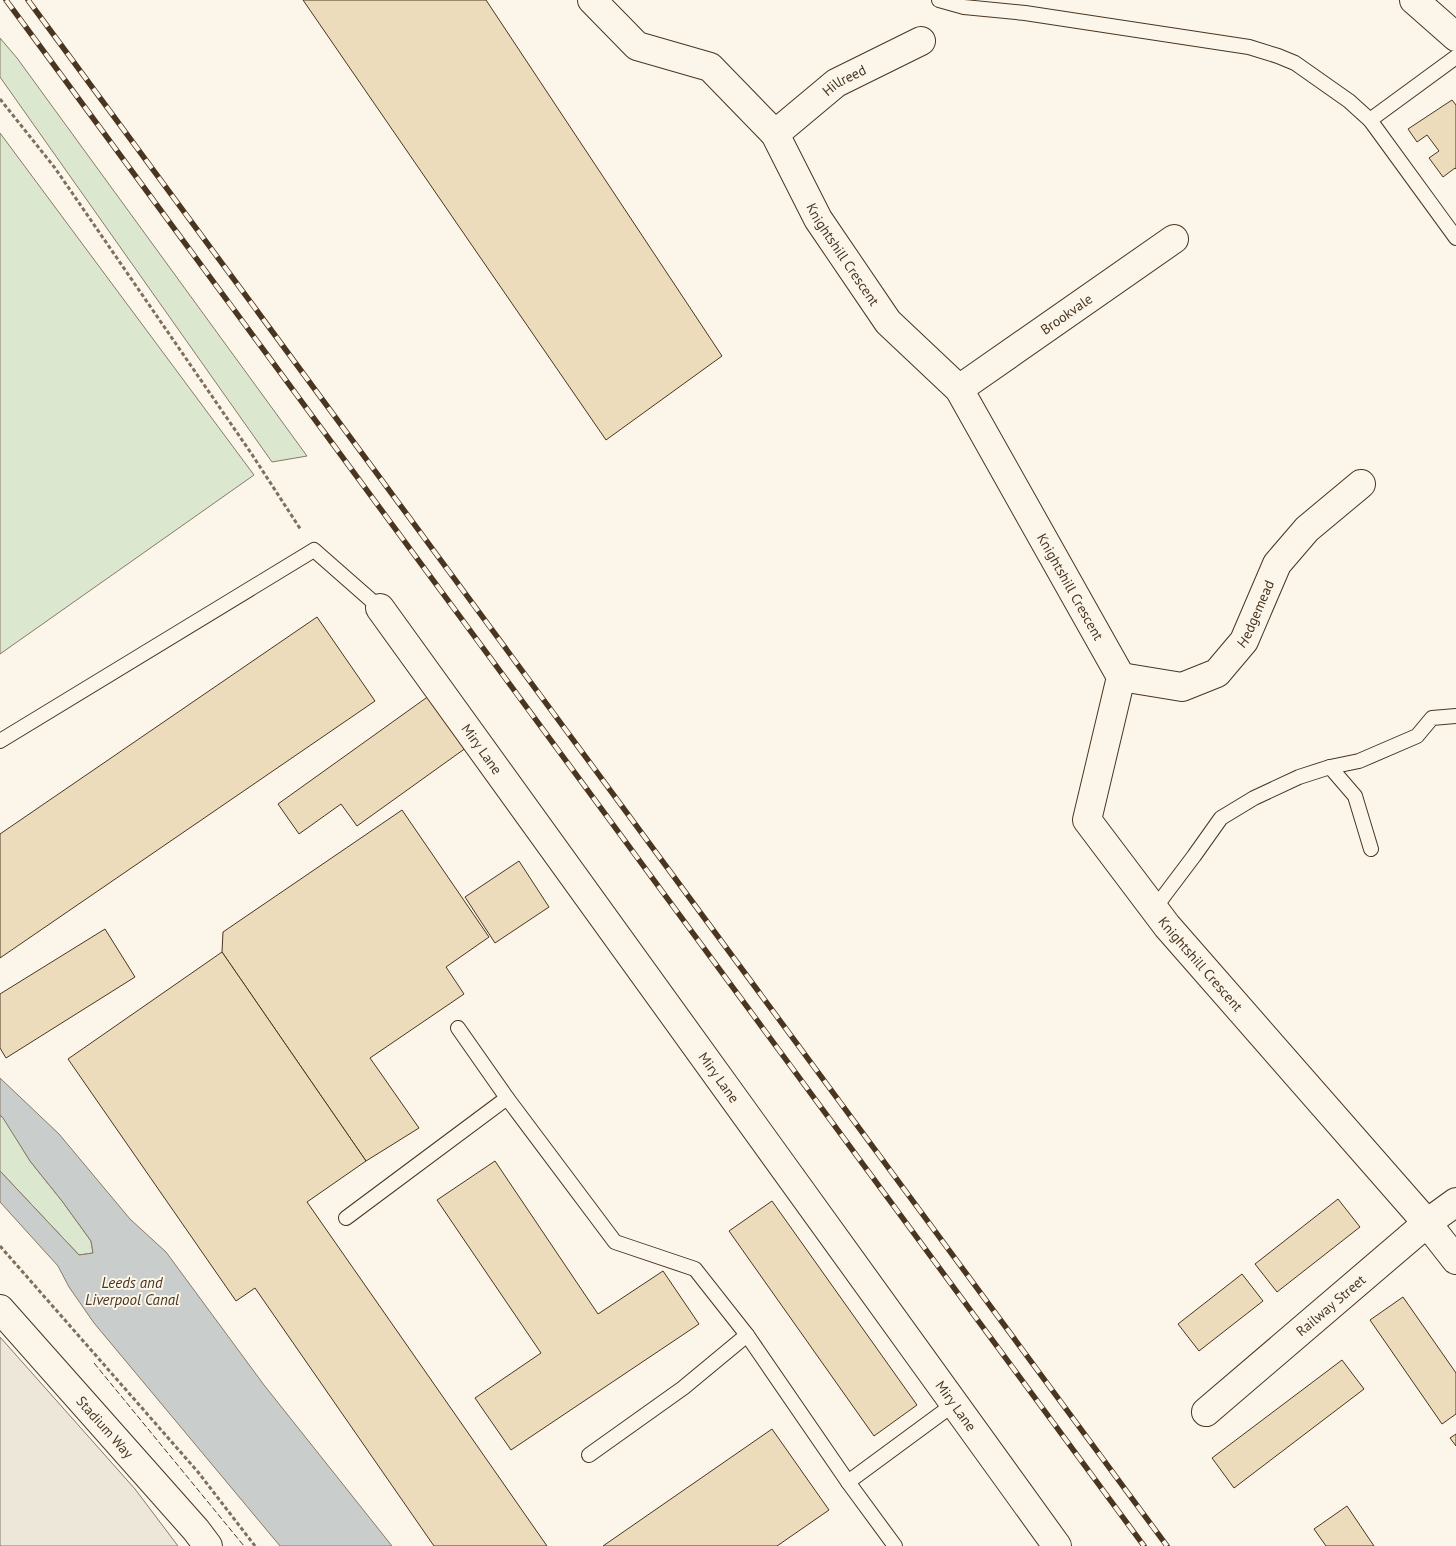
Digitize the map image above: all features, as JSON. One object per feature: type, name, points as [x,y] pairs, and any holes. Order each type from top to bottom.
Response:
[{"type":"street","name":"Knightshill Crescent","points":[[592,0],[637,46],[710,67],[775,134],[818,219],[888,322],[959,389],[1121,677],[1087,820],[1167,926],[1427,1223],[1456,1260]]},
{"type":"street","points":[[1414,0],[1456,37]]},
{"type":"street","name":"Hillreed","points":[[775,134],[836,83],[921,41]]},
{"type":"street","name":"Brookvale","points":[[959,389],[1174,239]]},
{"type":"street","name":"Hedgemead","points":[[1121,677],[1182,687],[1217,673],[1244,641],[1277,564],[1307,529],[1361,484]]},
{"type":"street","name":"Miry Lane","points":[[380,608],[1057,1546]]},
{"type":"street","name":"Railway Street","points":[[1206,1412],[1427,1223],[1456,1202]]},
{"type":"street","name":"Stadium Way","points":[[0,1309],[196,1530],[208,1546]]},
{"type":"lane","points":[[939,0],[964,8],[1025,13],[1249,47],[1295,63],[1349,101],[1370,120],[1456,238]]},
{"type":"lane","points":[[1370,120],[1456,57]]},
{"type":"lane","points":[[0,741],[314,550],[380,608]]},
{"type":"lane","points":[[1154,909],[1220,818],[1254,798],[1299,777],[1330,767],[1359,762],[1417,736],[1432,718],[1456,716]]},
{"type":"lane","points":[[1330,767],[1355,796],[1371,849]]},
{"type":"lane","points":[[458,1028],[507,1098],[615,1242],[694,1269],[747,1335],[848,1482],[895,1546]]},
{"type":"lane","points":[[346,1218],[507,1098]]},
{"type":"lane","points":[[589,1454],[683,1388],[747,1335]]},
{"type":"lane","points":[[848,1482],[954,1404]]},
{"type":"path","points":[[0,99],[55,168],[251,454],[314,550]]},
{"type":"path","points":[[0,1246],[198,1472],[255,1546]]},
{"type":"green space","points":[[0,38],[17,58],[307,456],[272,462],[0,77]]},
{"type":"green space","points":[[0,133],[254,475],[0,654]]},
{"type":"green space","points":[[0,1116],[3,1117],[30,1161],[91,1241],[93,1253],[79,1255],[0,1171]]},
{"type":"shaded area","points":[[0,1337],[135,1489],[178,1546],[0,1546]]},
{"type":"water","name":"Leeds and Liverpool Canal","points":[[0,1078],[59,1134],[130,1219],[166,1252],[264,1385],[392,1546],[280,1546],[94,1323],[69,1287],[58,1266],[0,1202],[0,1171],[79,1255],[93,1253],[91,1241],[30,1161],[0,1115]]},
{"type":"building","points":[[303,0],[486,0],[722,356],[606,440]]},
{"type":"building","points":[[1452,100],[1456,105],[1456,169],[1443,177],[1429,158],[1439,151],[1427,135],[1417,142],[1408,129]]},
{"type":"building","points":[[317,617],[375,701],[0,958],[0,834]]},
{"type":"building","points":[[433,693],[470,745],[357,826],[341,804],[299,834],[278,804]]},
{"type":"building","points":[[402,810],[489,937],[446,967],[464,994],[370,1058],[419,1128],[366,1161],[222,952],[223,932]]},
{"type":"building","points":[[519,861],[549,907],[495,943],[465,897]]},
{"type":"building","points":[[105,929],[135,977],[6,1058],[0,1048],[0,994]]},
{"type":"building","points":[[222,952],[366,1161],[307,1202],[547,1546],[434,1546],[255,1288],[236,1301],[68,1059]]},
{"type":"building","points":[[495,1161],[598,1314],[663,1271],[699,1324],[511,1450],[475,1398],[541,1353],[437,1200]]},
{"type":"building","points":[[1338,1199],[1360,1227],[1277,1292],[1255,1264]]},
{"type":"building","points":[[772,1201],[917,1405],[874,1436],[729,1231]]},
{"type":"building","points":[[1242,1274],[1263,1301],[1199,1351],[1178,1324]]},
{"type":"building","points":[[1403,1297],[1456,1373],[1456,1414],[1442,1424],[1370,1320]]},
{"type":"building","points":[[1342,1360],[1364,1389],[1234,1488],[1212,1458]]},
{"type":"building","points":[[772,1429],[829,1510],[777,1546],[603,1546]]},
{"type":"building","points":[[1456,1434],[1456,1446],[1450,1438]]},
{"type":"building","points":[[1347,1506],[1374,1546],[1326,1546],[1314,1529]]},
{"type":"railway","points":[[6,0],[1144,1546]]},
{"type":"railway","points":[[28,0],[1167,1546]]},
{"type":"fence","points":[[94,1363],[244,1546]]}]
